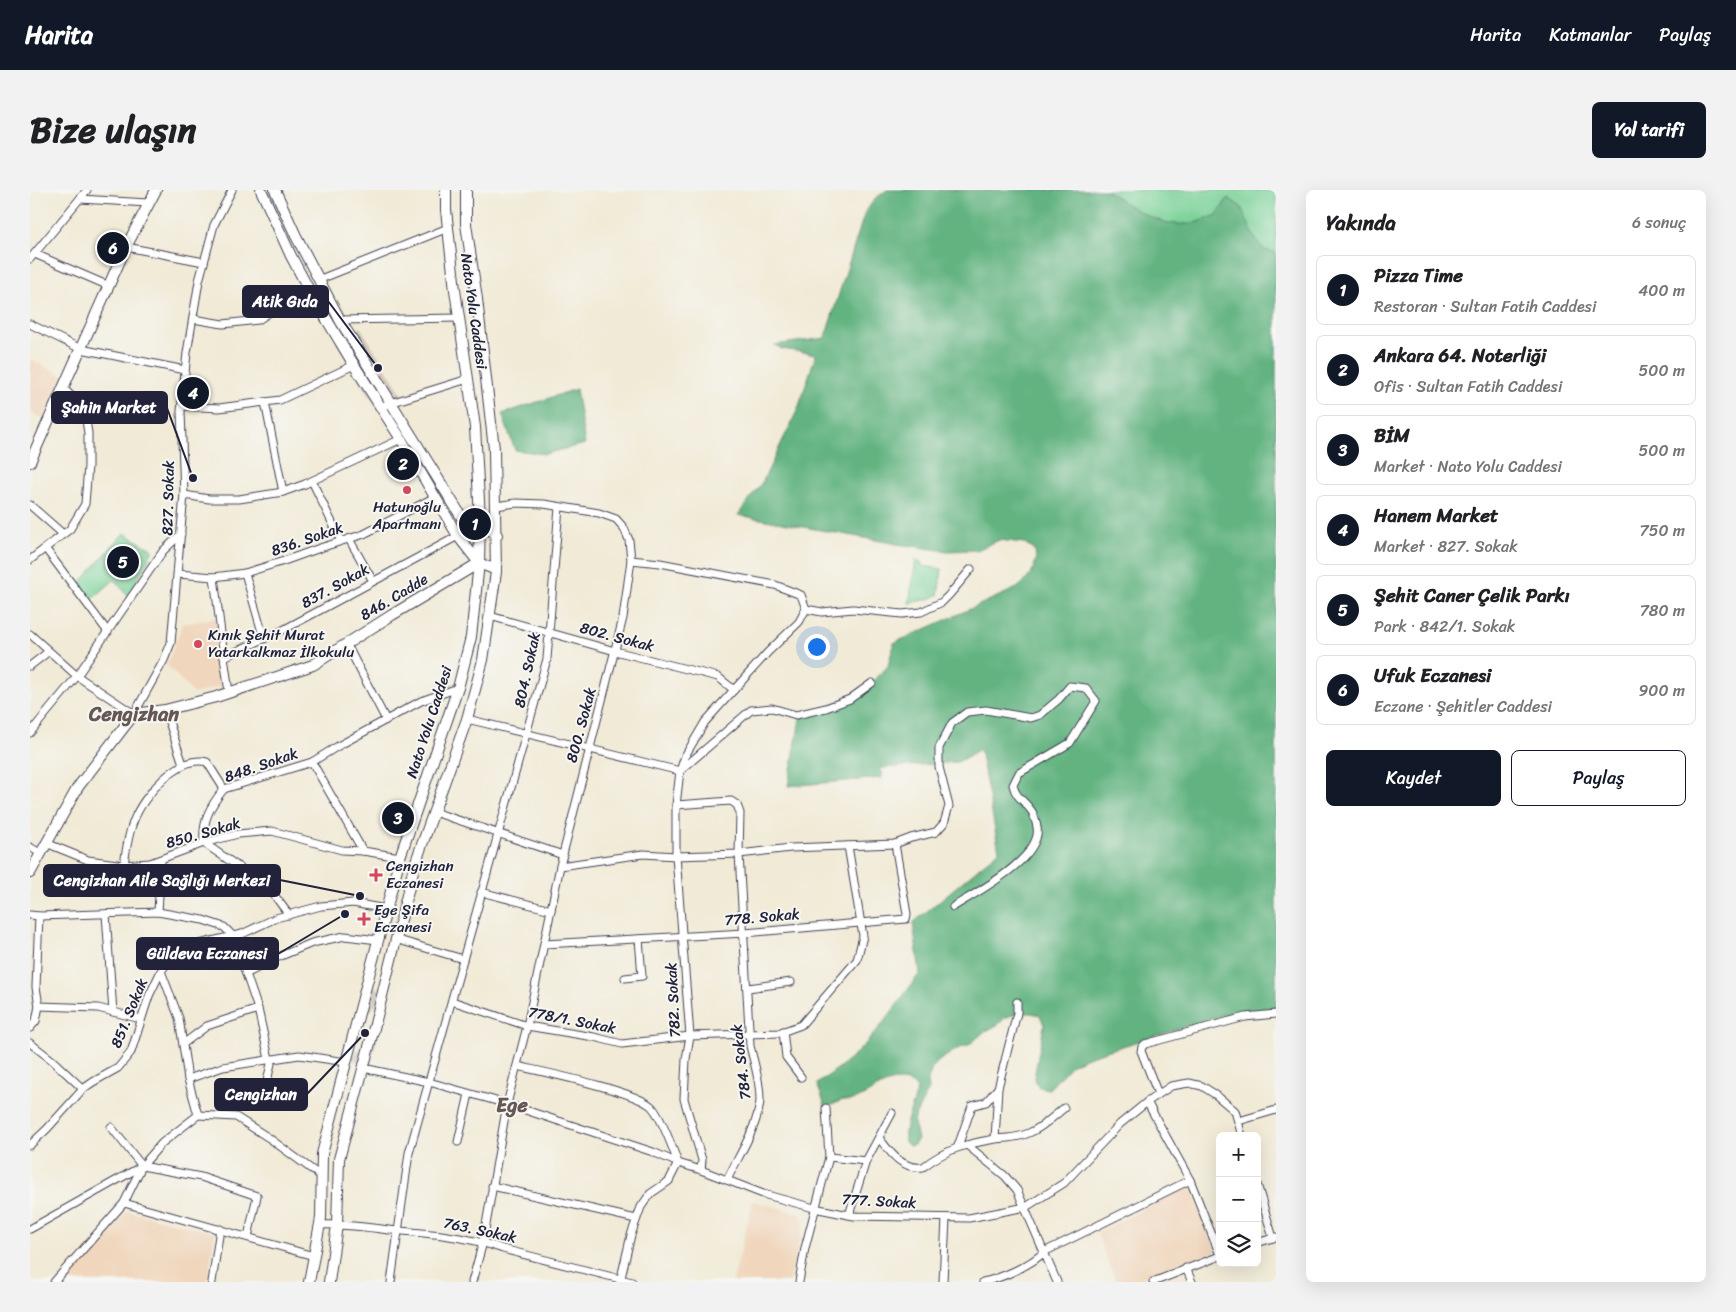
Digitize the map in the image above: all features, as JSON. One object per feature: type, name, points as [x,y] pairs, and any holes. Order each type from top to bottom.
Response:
[{"type":"main road","points":[[31,454],[63,388],[126,246],[156,190]]},
{"type":"main road","points":[[261,190],[291,256],[309,290],[458,536],[479,563],[491,568],[496,566]]},
{"type":"main road","points":[[275,190],[318,280],[340,320],[461,516],[479,531],[484,529],[491,530],[497,535]]},
{"type":"main road","name":"Nato Yolu Caddesi","points":[[310,1282],[320,1226],[322,1154],[400,857],[458,688],[471,637],[479,563],[475,428],[448,228],[446,190]]},
{"type":"main road","name":"Nato Yolu Caddesi","points":[[329,1282],[337,1225],[339,1159],[414,867],[467,719],[483,660],[490,616],[496,566],[497,535],[494,449],[477,300],[466,224],[466,190]]},
{"type":"main road","name":"846. Cadde","points":[[134,714],[165,710],[230,692],[313,664],[479,563]]},
{"type":"main road","points":[[30,872],[78,787],[134,714]]},
{"type":"street","points":[[87,190],[32,256],[109,286]]},
{"type":"street","name":"827. Sokak","points":[[134,714],[172,643],[184,495],[182,406],[185,370],[204,262],[214,225],[232,190]]},
{"type":"street","points":[[80,199],[148,203]]},
{"type":"street","points":[[318,280],[448,228]]},
{"type":"street","points":[[126,246],[204,262]]},
{"type":"street","points":[[193,319],[223,324],[258,320],[284,302],[309,290]]},
{"type":"street","points":[[340,320],[459,318]]},
{"type":"street","points":[[30,324],[81,348],[185,370]]},
{"type":"street","points":[[182,406],[218,408],[280,400],[354,365]]},
{"type":"street","points":[[380,406],[468,379]]},
{"type":"street","points":[[30,560],[70,529],[85,504],[88,433],[84,408],[63,388]]},
{"type":"street","points":[[265,402],[283,492]]},
{"type":"street","points":[[184,495],[209,499],[239,499],[283,492],[312,481],[401,439]]},
{"type":"street","points":[[312,481],[341,541]]},
{"type":"street","name":"836. Sokak","points":[[178,574],[214,577],[245,573],[364,534],[435,496]]},
{"type":"street","name":"800. Sokak","points":[[472,1282],[482,1242],[507,1104],[526,1026],[560,866],[623,618],[631,560],[629,540],[624,528],[616,519],[599,513],[544,504],[516,503],[496,506]]},
{"type":"street","points":[[30,505],[63,534]]},
{"type":"street","name":"804. Sokak","points":[[391,1282],[400,1230],[409,1153],[547,659],[559,507]]},
{"type":"street","points":[[30,733],[78,676],[163,551],[181,534]]},
{"type":"street","name":"837. Sokak","points":[[224,657],[300,621],[458,536]]},
{"type":"street","points":[[349,539],[373,581]]},
{"type":"street","points":[[45,548],[108,632]]},
{"type":"street","points":[[631,560],[660,563],[775,585],[801,595],[806,609],[822,612],[852,610],[902,614],[921,612],[942,602],[950,595],[971,568]]},
{"type":"street","points":[[245,573],[264,639]]},
{"type":"street","points":[[214,577],[230,692]]},
{"type":"street","name":"782. Sokak","points":[[701,1170],[702,1160],[684,1099],[686,1059],[690,1036],[676,856],[676,805],[680,771],[685,756],[705,722],[778,641],[799,622],[806,609]]},
{"type":"street","name":"802. Sokak","points":[[490,616],[615,651],[718,677],[734,690]]},
{"type":"street","points":[[30,634],[48,652],[78,676],[134,714]]},
{"type":"street","points":[[346,644],[386,720]]},
{"type":"street","points":[[30,666],[48,652]]},
{"type":"street","points":[[467,719],[680,771],[751,710],[772,708],[796,715],[826,708],[850,699],[872,683]]},
{"type":"street","points":[[560,866],[644,854],[676,856],[739,854],[791,848],[895,844],[936,832],[944,823],[949,806],[939,767],[939,748],[952,723],[967,712],[986,710],[1031,718],[1040,715],[1059,699],[1070,686],[1086,688],[1096,701],[1070,743],[1020,774],[1013,785],[1015,793],[1031,810],[1038,830],[1034,844],[1025,858],[953,907]]},
{"type":"street","name":"848. Sokak","points":[[204,843],[203,831],[206,815],[224,789],[312,762],[421,701],[458,688]]},
{"type":"street","points":[[165,710],[184,764]]},
{"type":"street","points":[[124,865],[134,820],[142,803],[173,769],[199,760],[207,762],[224,789]]},
{"type":"street","points":[[312,762],[363,851]]},
{"type":"street","name":"784. Sokak","points":[[676,805],[731,801],[740,813],[739,854],[750,1046],[757,1074],[760,1106],[752,1129],[727,1180]]},
{"type":"street","points":[[434,812],[563,855]]},
{"type":"street","name":"850. Sokak","points":[[46,843],[88,860],[124,865],[150,864],[204,843],[238,834],[272,831],[342,850],[363,851],[400,857]]},
{"type":"street","points":[[204,843],[269,888],[289,915]]},
{"type":"street","name":"778. Sokak","points":[[544,944],[745,933],[906,918],[907,914],[895,844]]},
{"type":"street","points":[[801,1077],[786,1057],[783,1032],[801,1024],[857,960],[863,936],[848,846]]},
{"type":"street","points":[[30,847],[40,853]]},
{"type":"street","points":[[158,912],[161,860]]},
{"type":"street","points":[[481,892],[551,910]]},
{"type":"street","name":"851. Sokak","points":[[30,1145],[83,1090],[118,1068],[131,1052],[149,996],[161,971],[175,954],[199,944],[233,936],[289,915],[321,906],[354,903],[386,909]]},
{"type":"street","points":[[30,915],[158,912],[203,920],[224,927],[233,936],[258,1009],[270,1059],[264,1095]]},
{"type":"street","points":[[106,914],[113,1012]]},
{"type":"street","points":[[30,1028],[36,1021],[39,1006],[36,987],[39,916]]},
{"type":"street","points":[[246,974],[276,958],[312,943],[345,936],[378,940]]},
{"type":"street","points":[[395,939],[463,959]]},
{"type":"street","points":[[624,978],[642,976],[639,939]]},
{"type":"street","points":[[161,971],[179,1018],[188,1079],[198,1115]]},
{"type":"street","points":[[748,988],[791,982]]},
{"type":"street","name":"778/1. Sokak","points":[[452,1001],[526,1026],[594,1037],[622,1044],[690,1036],[750,1035],[783,1032]]},
{"type":"street","points":[[996,1139],[998,1088],[1017,1013],[1017,1002]]},
{"type":"street","points":[[39,1006],[98,1008],[141,1019]]},
{"type":"street","points":[[183,1044],[207,1026],[258,1009]]},
{"type":"street","points":[[1158,1094],[1141,1051],[1145,1044],[1245,1017],[1276,1014]]},
{"type":"street","points":[[30,1043],[52,1060],[83,1090]]},
{"type":"street","points":[[188,1079],[223,1067],[299,1055],[346,1062]]},
{"type":"street","points":[[517,1066],[582,1081],[640,1099],[652,1107],[662,1124],[678,1163],[669,1181],[650,1194],[641,1207],[631,1235],[620,1280]]},
{"type":"street","name":"777. Sokak","points":[[363,1068],[429,1082],[507,1104],[653,1152],[763,1194],[814,1208],[849,1215],[969,1218],[1026,1207],[1064,1183],[1120,1124],[1147,1102],[1171,1086],[1190,1083],[1202,1086],[1235,1111],[1239,1121]]},
{"type":"street","points":[[958,1146],[972,1106],[986,1102],[998,1088]]},
{"type":"street","points":[[458,1142],[469,1094]]},
{"type":"street","points":[[1147,1102],[1190,1180],[1216,1246]]},
{"type":"street","points":[[799,1282],[814,1208],[829,1157],[826,1108]]},
{"type":"street","points":[[879,1138],[892,1155],[909,1167],[917,1168],[923,1167],[938,1155],[958,1146],[1012,1138],[1028,1133],[1044,1125],[1064,1108]]},
{"type":"street","points":[[1241,1132],[1239,1121],[1276,1110]]},
{"type":"street","points":[[849,1215],[866,1161],[892,1113]]},
{"type":"street","points":[[54,1282],[124,1203],[142,1166],[162,1143],[198,1115],[236,1117],[269,1138],[322,1177]]},
{"type":"street","points":[[111,1127],[142,1166]]},
{"type":"street","points":[[967,1144],[1005,1176],[1018,1190],[1057,1282]]},
{"type":"street","points":[[829,1157],[866,1161]]},
{"type":"street","points":[[30,1229],[142,1166],[201,1177],[257,1196],[248,1237]]},
{"type":"street","points":[[984,1282],[993,1280],[1033,1262],[1044,1252],[1190,1180]]},
{"type":"street","points":[[492,1186],[636,1219]]},
{"type":"street","points":[[1261,1197],[1274,1238],[1261,1242]]},
{"type":"street","points":[[124,1203],[314,1256]]},
{"type":"street","points":[[943,1282],[946,1218]]},
{"type":"street","name":"763. Sokak","points":[[320,1226],[337,1225],[409,1230],[482,1242],[632,1282]]},
{"type":"street","points":[[212,1282],[220,1229]]},
{"type":"street","points":[[1153,1282],[1216,1257]]},
{"type":"street","points":[[1186,1268],[1192,1282]]},
{"type":"shaded area","points":[[360,327],[403,396],[399,398],[395,392],[390,395],[396,403],[394,407],[388,406],[384,398],[379,402],[382,408],[379,411],[336,342],[339,340],[344,347],[360,337],[356,330]],"holes":[[[363,342],[391,387],[387,390],[383,384],[378,387],[382,393],[376,397],[347,352],[353,348],[356,352],[360,349],[358,345]]]},
{"type":"shaded area","points":[[30,359],[64,376],[43,418],[30,412]]},
{"type":"shaded area","name":"Kınık Şehit Murat Yatarkalkmaz İlkokulu","points":[[216,618],[226,685],[194,694],[167,665],[183,624]]},
{"type":"shaded area","points":[[376,987],[389,995],[368,1073],[364,1072],[366,1064],[348,1059],[350,1053],[355,1055],[356,1050],[362,1052],[361,1057],[367,1058],[381,1007],[374,1005],[372,1011],[367,1010],[368,1003],[363,1002],[365,996],[370,998],[370,990]]},
{"type":"shaded area","points":[[1190,1185],[1216,1251],[1131,1282],[1116,1282],[1097,1233]]},
{"type":"shaded area","points":[[753,1201],[799,1213],[804,1222],[790,1282],[733,1282]]},
{"type":"shaded area","points":[[127,1211],[215,1233],[207,1282],[61,1282]]},
{"type":"green space","points":[[887,190],[1106,190],[1144,214],[1176,224],[1194,223],[1217,215],[1228,198],[1241,207],[1254,237],[1264,250],[1276,253],[1276,1013],[1223,1015],[1087,1057],[1071,1065],[1049,1089],[1039,1086],[1034,1078],[1044,1025],[1040,1015],[1017,1013],[1005,1018],[999,1024],[984,1032],[969,1045],[959,1048],[940,1060],[932,1068],[928,1080],[929,1089],[916,1114],[914,1123],[918,1139],[914,1145],[909,1146],[905,1142],[905,1133],[907,1119],[917,1087],[906,1082],[896,1081],[859,1098],[850,1101],[842,1100],[826,1108],[817,1084],[848,1061],[868,1041],[920,973],[913,923],[999,851],[980,749],[958,762],[881,768],[882,778],[788,786],[801,714],[826,708],[872,683],[888,666],[894,643],[1017,588],[1032,572],[1036,557],[1035,551],[1024,543],[999,540],[977,550],[947,551],[897,544],[738,515],[763,481],[798,409],[816,354],[782,349],[775,345],[825,338],[865,212],[876,198]]},
{"type":"green space","points":[[1106,190],[1276,190],[1276,253],[1264,250],[1254,237],[1241,207],[1228,198],[1217,215],[1194,223],[1176,224],[1144,214]]},
{"type":"green space","points":[[576,389],[585,444],[545,454],[515,450],[502,414]]},
{"type":"green space","points":[[124,533],[153,550],[129,596],[114,580],[90,601],[80,583]]},
{"type":"green space","points":[[916,560],[922,562],[922,566],[942,569],[938,595],[909,603]]},
{"type":"place","name":"Ufuk Eczanesi","points":[[113,248]]},
{"type":"place","name":"Atik Gıda","points":[[378,368]]},
{"type":"place","name":"Hanem Market","points":[[193,393]]},
{"type":"place","name":"Ankara 64. Noterliği","points":[[403,464]]},
{"type":"place","name":"Şahin Market","points":[[193,478]]},
{"type":"place","name":"Hatunoğlu Apartmanı","points":[[407,490]]},
{"type":"place","name":"Pizza Time","points":[[475,524]]},
{"type":"place","name":"Şehit Caner Çelik Parkı","points":[[123,562]]},
{"type":"place","name":"Kınık Şehit Murat Yatarkalkmaz İlkokulu","points":[[198,644]]},
{"type":"place","name":"BİM","points":[[398,818]]},
{"type":"place","name":"Cengizhan Eczanesi","points":[[376,875]]},
{"type":"place","name":"Cengizhan Aile Sağlığı Merkezi","points":[[360,896]]},
{"type":"place","name":"Güldeva Eczanesi","points":[[345,914]]},
{"type":"place","name":"Ege Şifa Eczanesi","points":[[364,919]]},
{"type":"place","name":"Cengizhan","points":[[365,1033]]},
{"type":"district","name":"Cengizhan","points":[[134,714]]},
{"type":"district","name":"Ege","points":[[512,1105]]}]
